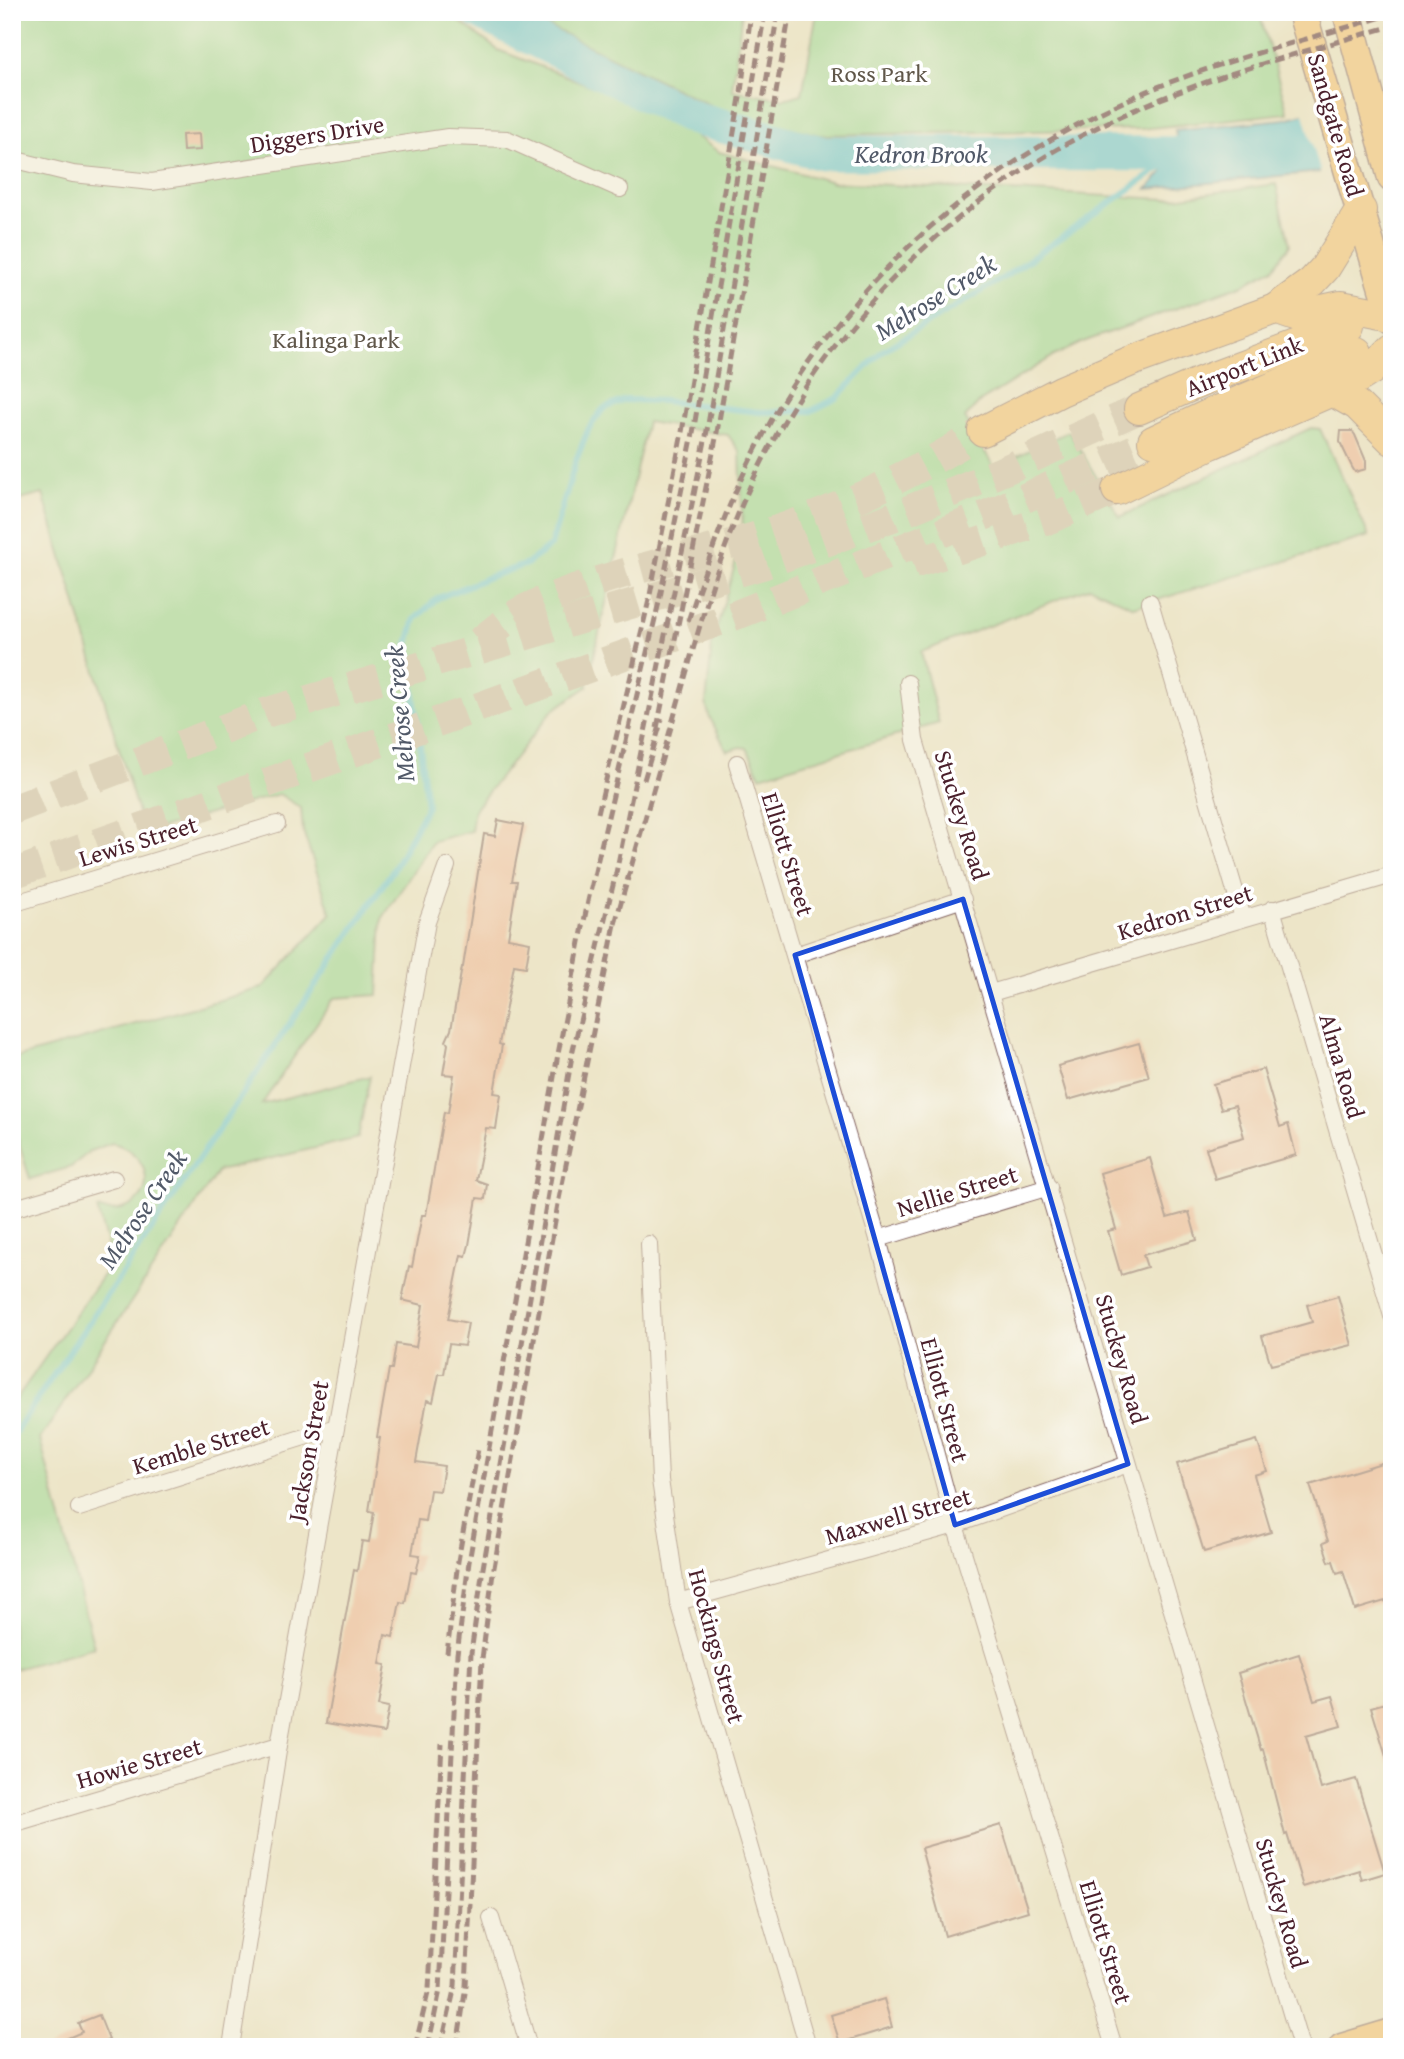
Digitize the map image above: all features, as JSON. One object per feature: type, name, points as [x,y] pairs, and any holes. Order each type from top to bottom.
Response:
[{"type":"highway","name":"Sandgate Road","points":[[1302,12],[1391,317]]},
{"type":"highway","name":"Sandgate Road","points":[[1348,12],[1392,178]]},
{"type":"highway","points":[[983,431],[1061,391],[1129,362],[1275,309],[1312,282],[1325,268],[1358,200]]},
{"type":"highway","points":[[1275,309],[1294,316],[1341,306],[1391,317]]},
{"type":"highway","name":"Airport Link","points":[[1139,409],[1205,380],[1353,339],[1153,441]]},
{"type":"highway","points":[[1117,490],[1211,444],[1332,391],[1371,370],[1392,349]]},
{"type":"highway","points":[[1332,391],[1357,405],[1392,440]]},
{"type":"main road","points":[[1342,2047],[1392,2032]]},
{"type":"street","name":"Diggers Drive","points":[[12,159],[73,174],[152,182],[448,137],[507,138],[620,189]]},
{"type":"street","points":[[1150,602],[1243,918]]},
{"type":"street","name":"Stuckey Road","points":[[908,683],[915,740],[1301,2047]]},
{"type":"street","name":"Elliott Street","points":[[737,763],[878,1239],[956,1525],[1114,2047]]},
{"type":"street","name":"Lewis Street","points":[[12,904],[277,824]]},
{"type":"street","name":"Jackson Street","points":[[231,2047],[279,1745],[427,922],[447,866]]},
{"type":"street","name":"Kedron Street","points":[[991,993],[1392,875]]},
{"type":"street","points":[[794,955],[963,900]]},
{"type":"street","name":"Alma Road","points":[[1272,909],[1392,1316]]},
{"type":"street","points":[[12,1209],[114,1179]]},
{"type":"street","name":"Nellie Street","points":[[878,1239],[1049,1187]]},
{"type":"street","name":"Hockings Street","points":[[649,1244],[660,1480],[678,1602],[808,2047]]},
{"type":"street","name":"Kemble Street","points":[[79,1508],[336,1427]]},
{"type":"street","name":"Maxwell Street","points":[[678,1602],[956,1525],[1129,1464]]},
{"type":"street","name":"Howie Street","points":[[12,1824],[279,1745]]},
{"type":"street","points":[[491,1919],[529,2047]]},
{"type":"highlighted area","points":[[963,899],[1128,1464],[955,1525],[795,955]]},
{"type":"green space","name":"Kalinga Park","points":[[12,12],[447,12],[498,50],[662,113],[719,152],[833,182],[1167,199],[1276,184],[1290,245],[1273,268],[1244,284],[1083,342],[1052,357],[981,401],[965,418],[994,467],[1069,431],[1120,517],[1311,428],[1320,429],[1369,536],[1134,607],[1090,587],[921,652],[939,723],[760,776],[747,748],[727,751],[709,716],[706,703],[712,644],[743,537],[740,452],[728,435],[647,422],[587,687],[552,711],[474,810],[471,831],[433,841],[382,919],[378,995],[334,998],[262,1104],[370,1076],[358,1138],[218,1171],[40,1439],[94,1647],[12,1670],[12,1405],[112,1262],[97,1209],[116,1211],[131,1205],[145,1188],[146,1177],[136,1156],[112,1143],[90,1151],[71,1167],[30,1179],[12,1121],[12,1059],[262,988],[331,914],[303,831],[301,808],[279,794],[144,833],[43,494],[12,502]]},
{"type":"green space","name":"Ross Park","points":[[519,12],[742,12],[732,90],[784,99],[802,94],[817,12],[1259,12],[1288,113],[1141,129],[820,135],[720,110]]},
{"type":"water","points":[[1392,90],[1392,165],[1147,189],[1180,154],[1175,130],[1285,119]]},
{"type":"pier","points":[[1392,86],[1392,169],[1321,174],[1303,110]]},
{"type":"building","points":[[199,134],[200,150],[183,151],[182,135]]},
{"type":"building","points":[[1341,431],[1352,431],[1355,435],[1366,461],[1366,469],[1355,472],[1340,442]]},
{"type":"building","points":[[498,820],[523,825],[512,881],[517,881],[508,938],[530,942],[526,967],[514,965],[499,1044],[502,1045],[494,1093],[501,1094],[496,1129],[486,1128],[476,1180],[487,1184],[485,1199],[477,1198],[469,1245],[466,1256],[461,1255],[448,1319],[468,1323],[464,1346],[449,1344],[444,1374],[439,1374],[433,1402],[427,1400],[416,1462],[444,1466],[440,1491],[430,1490],[425,1521],[418,1520],[412,1554],[420,1555],[416,1573],[411,1572],[405,1603],[400,1602],[393,1637],[385,1635],[380,1664],[386,1665],[379,1705],[389,1707],[384,1733],[326,1723],[354,1570],[357,1571],[362,1541],[369,1542],[374,1512],[369,1511],[380,1438],[377,1437],[389,1369],[392,1369],[396,1344],[416,1347],[423,1305],[402,1300],[409,1266],[412,1267],[422,1215],[426,1215],[444,1112],[448,1113],[454,1075],[443,1074],[448,1044],[446,1041],[451,1030],[463,967],[484,834],[495,836]]},
{"type":"building","points":[[1139,1043],[1149,1077],[1068,1100],[1058,1066]]},
{"type":"building","points":[[1263,1069],[1280,1127],[1288,1124],[1296,1155],[1215,1179],[1206,1148],[1244,1137],[1235,1105],[1221,1109],[1213,1084]]},
{"type":"building","points":[[1150,1158],[1167,1218],[1189,1212],[1197,1240],[1143,1255],[1147,1267],[1121,1275],[1108,1231],[1116,1229],[1100,1173]]},
{"type":"building","points":[[1338,1296],[1352,1345],[1271,1365],[1262,1336],[1312,1322],[1307,1305]]},
{"type":"building","points":[[1257,1440],[1267,1471],[1254,1475],[1271,1532],[1204,1552],[1177,1464]]},
{"type":"building","points":[[1388,1461],[1392,1473],[1392,1599],[1355,1610],[1343,1571],[1337,1573],[1333,1561],[1329,1562],[1323,1543],[1328,1541],[1310,1485]]},
{"type":"building","points":[[1299,1654],[1314,1701],[1332,1696],[1341,1726],[1306,1736],[1321,1789],[1356,1779],[1385,1873],[1362,1880],[1359,1870],[1303,1887],[1287,1834],[1285,1835],[1263,1749],[1261,1750],[1238,1673]]},
{"type":"building","points":[[1392,1701],[1392,1761],[1388,1762],[1371,1707]]},
{"type":"building","points":[[1001,1825],[1028,1911],[945,1936],[921,1848]]},
{"type":"building","points":[[884,1999],[892,2027],[840,2043],[831,2015]]},
{"type":"building","points":[[99,2015],[109,2040],[101,2043],[102,2047],[47,2047],[82,2032],[78,2023]]},
{"type":"waterway","name":"Kedron Brook","points":[[479,12],[694,118],[821,153],[1226,154]]},
{"type":"waterway","name":"Melrose Creek","points":[[12,1437],[395,867],[427,806],[408,644],[415,619],[438,598],[527,564],[551,545],[576,460],[589,428],[603,409],[625,400],[664,401],[759,412],[811,411],[837,398],[882,351],[1006,276],[1180,154]]},
{"type":"tunnel","points":[[12,810],[265,713],[765,564],[885,520],[1005,470],[1139,409]]},
{"type":"tunnel","points":[[479,642],[521,611],[555,596],[613,576],[761,535],[848,503],[930,462],[983,431]]},
{"type":"tunnel","points":[[12,874],[739,614],[991,513],[1153,441]]},
{"type":"tunnel","points":[[913,564],[1047,520],[1117,490]]},
{"type":"railway","points":[[598,813],[649,600],[682,432],[741,92],[751,12]]},
{"type":"railway","points":[[428,2047],[440,1990],[457,1654],[469,1562],[558,1054],[588,901],[659,602],[693,433],[765,12]]},
{"type":"railway","points":[[441,2047],[455,1986],[471,1653],[483,1568],[573,1050],[616,873],[706,436],[778,12]]},
{"type":"railway","points":[[657,728],[716,438],[790,12]]},
{"type":"railway","points":[[688,621],[737,488],[792,386],[832,331],[876,279],[925,232],[978,188],[1034,150],[1093,116],[1155,88],[1213,67],[1392,14]]},
{"type":"railway","points":[[615,924],[701,621],[734,524],[762,461],[796,401],[836,345],[881,292],[930,243],[983,199],[1040,160],[1100,126],[1207,82],[1392,26]]},
{"type":"railway","points":[[644,780],[662,719]]},
{"type":"railway","points":[[457,2047],[466,1986],[482,1659],[493,1573],[558,1204],[616,919]]},
{"type":"railway","points":[[447,1653],[458,1561],[478,1449]]},
{"type":"railway","points":[[415,2047],[429,1989],[442,1744]]}]
